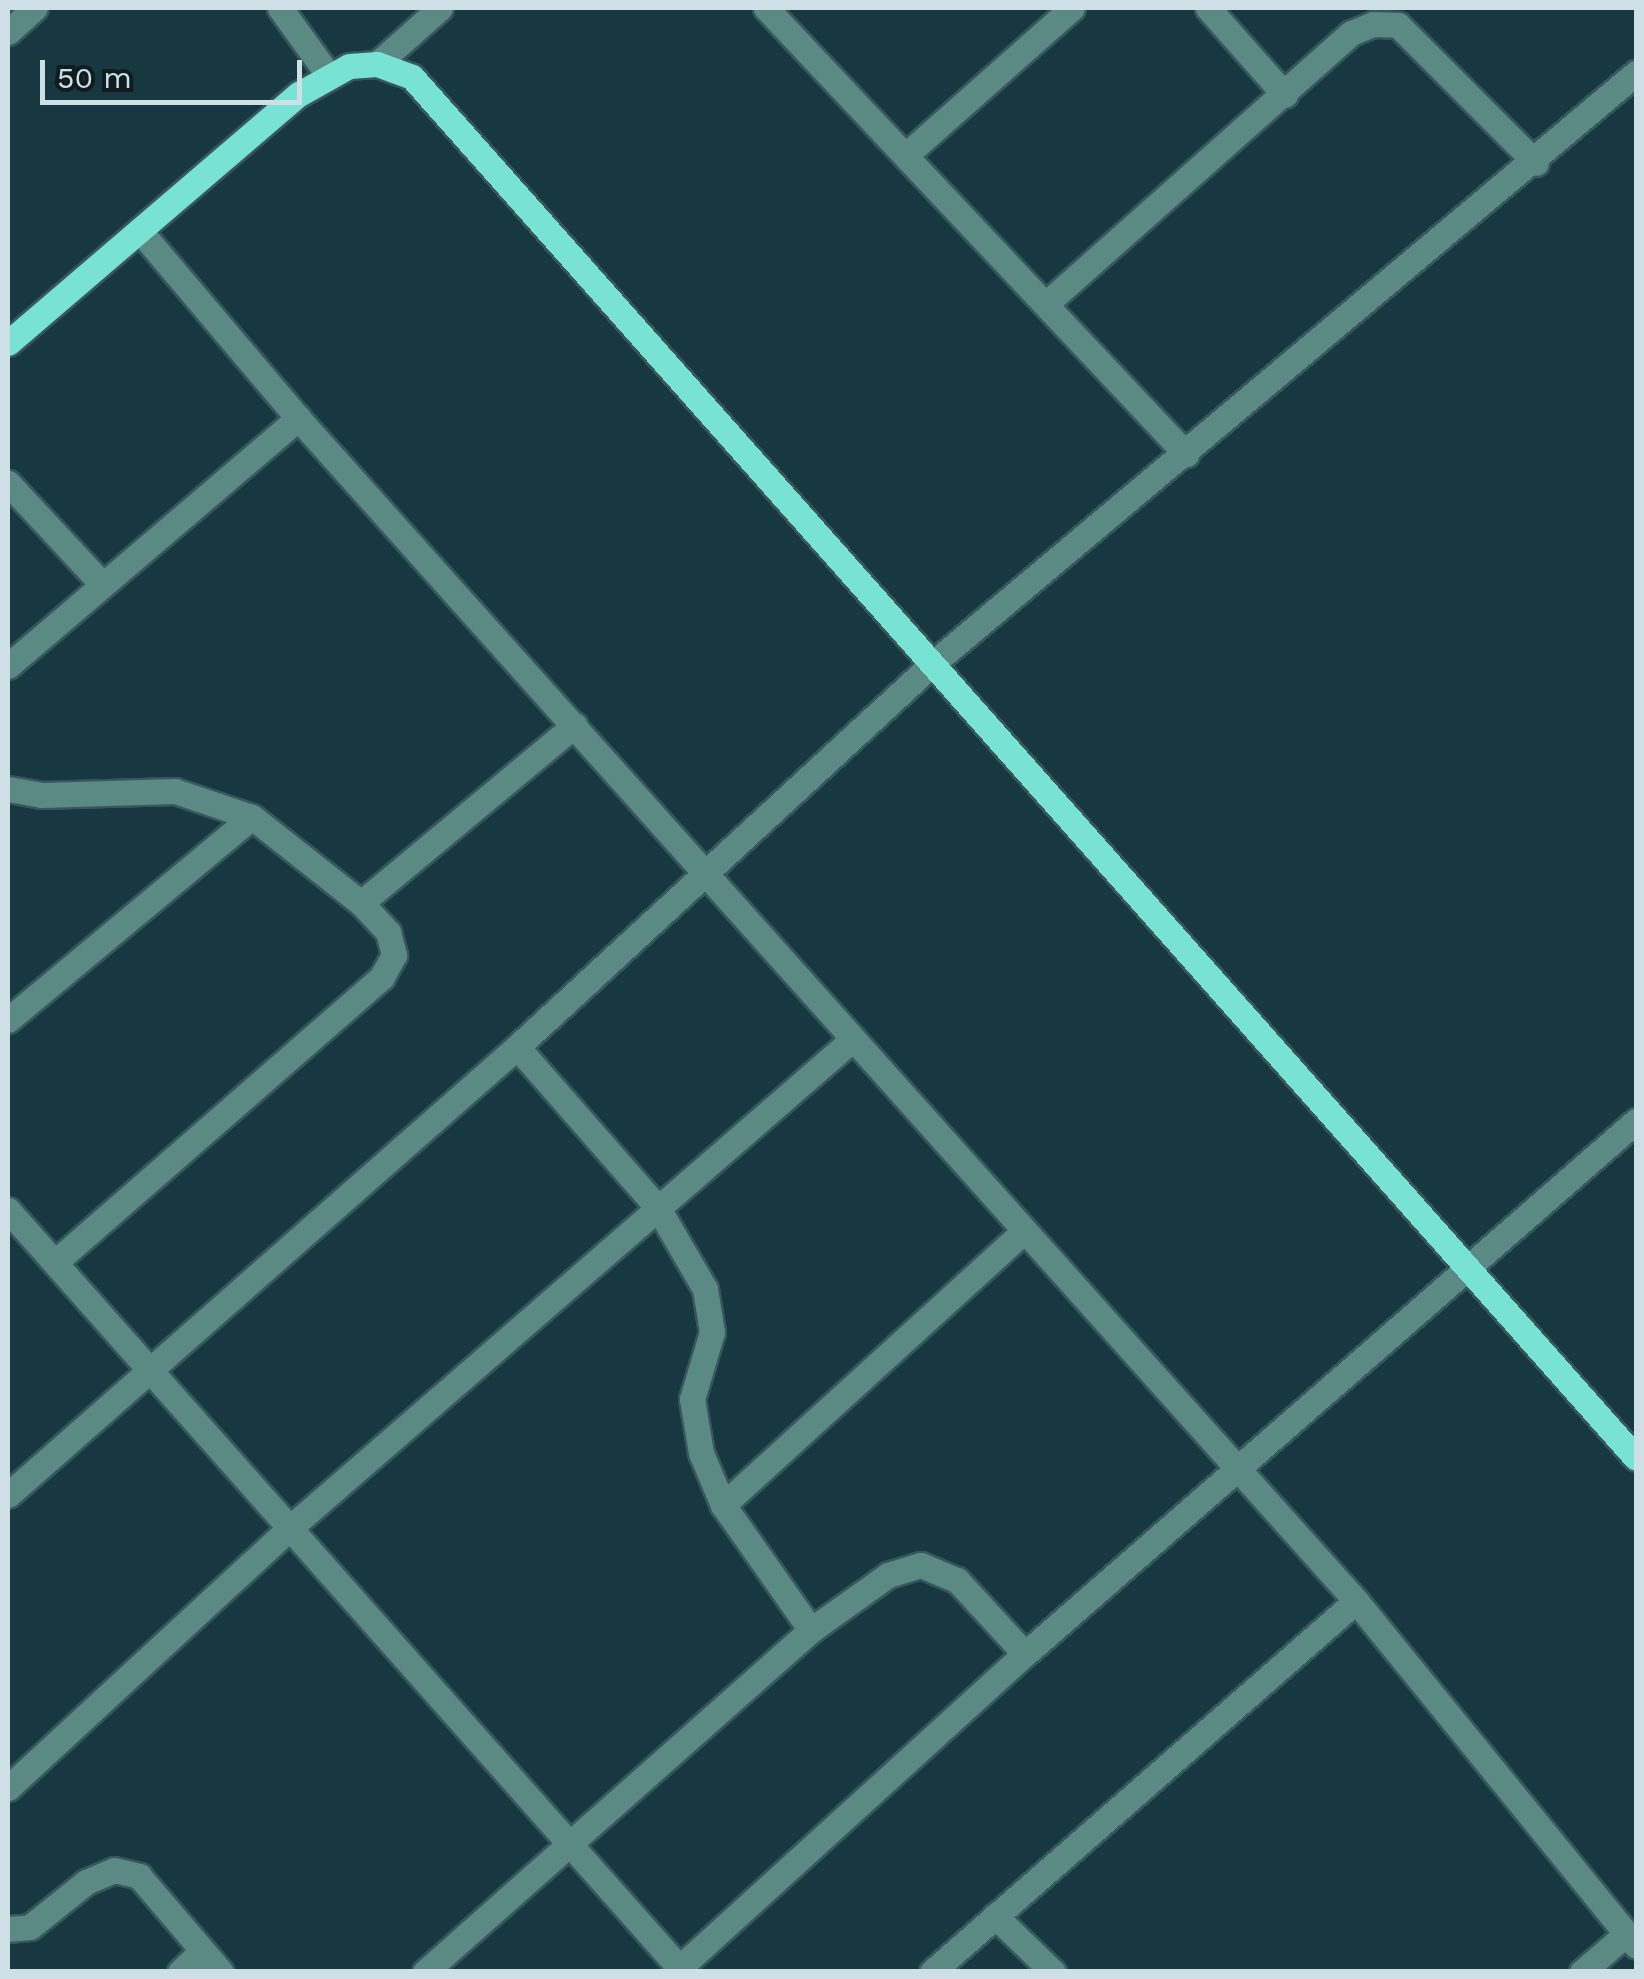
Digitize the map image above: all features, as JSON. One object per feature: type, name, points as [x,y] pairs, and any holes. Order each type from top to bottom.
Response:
[{"type":"main road","points":[[8,343],[276,112],[329,76],[348,66],[377,64],[412,78],[443,107],[931,666],[1636,1458]]},
{"type":"street","points":[[8,32],[35,8]]},
{"type":"street","points":[[280,8],[329,76]]},
{"type":"street","points":[[377,64],[440,8]]},
{"type":"street","points":[[766,8],[1048,302],[1186,454]]},
{"type":"street","points":[[907,154],[1072,8]]},
{"type":"street","points":[[1208,8],[1285,95]]},
{"type":"street","points":[[1048,302],[1352,33],[1398,24],[1536,163]]},
{"type":"street","points":[[8,1495],[517,1047],[931,666],[1536,163],[1636,73]]},
{"type":"street","points":[[140,231],[298,418],[707,870],[853,1039],[1356,1601],[1632,1940],[1582,1972]]},
{"type":"street","points":[[8,666],[298,418]]},
{"type":"street","points":[[8,483],[101,583]]},
{"type":"street","points":[[361,904],[575,725]]},
{"type":"street","points":[[8,789],[42,794],[176,790],[252,817],[361,904],[388,932],[394,955],[382,977],[55,1262]]},
{"type":"street","points":[[8,1020],[252,817]]},
{"type":"street","points":[[8,1788],[291,1528],[853,1039]]},
{"type":"street","points":[[517,1047],[658,1208],[705,1289],[712,1332],[692,1399],[701,1453],[724,1505],[811,1630]]},
{"type":"street","points":[[8,1210],[679,1970],[1026,1654],[1239,1473],[1636,1121]]},
{"type":"street","points":[[724,1505],[1024,1230]]},
{"type":"street","points":[[425,1972],[811,1630],[888,1574],[921,1565],[958,1580],[1026,1654]]},
{"type":"street","points":[[932,1972],[1356,1601]]},
{"type":"street","points":[[8,1929],[30,1928],[86,1882],[114,1870],[139,1876],[221,1972]]},
{"type":"street","points":[[996,1916],[1053,1972]]},
{"type":"street","points":[[180,1972],[202,1951]]}]
